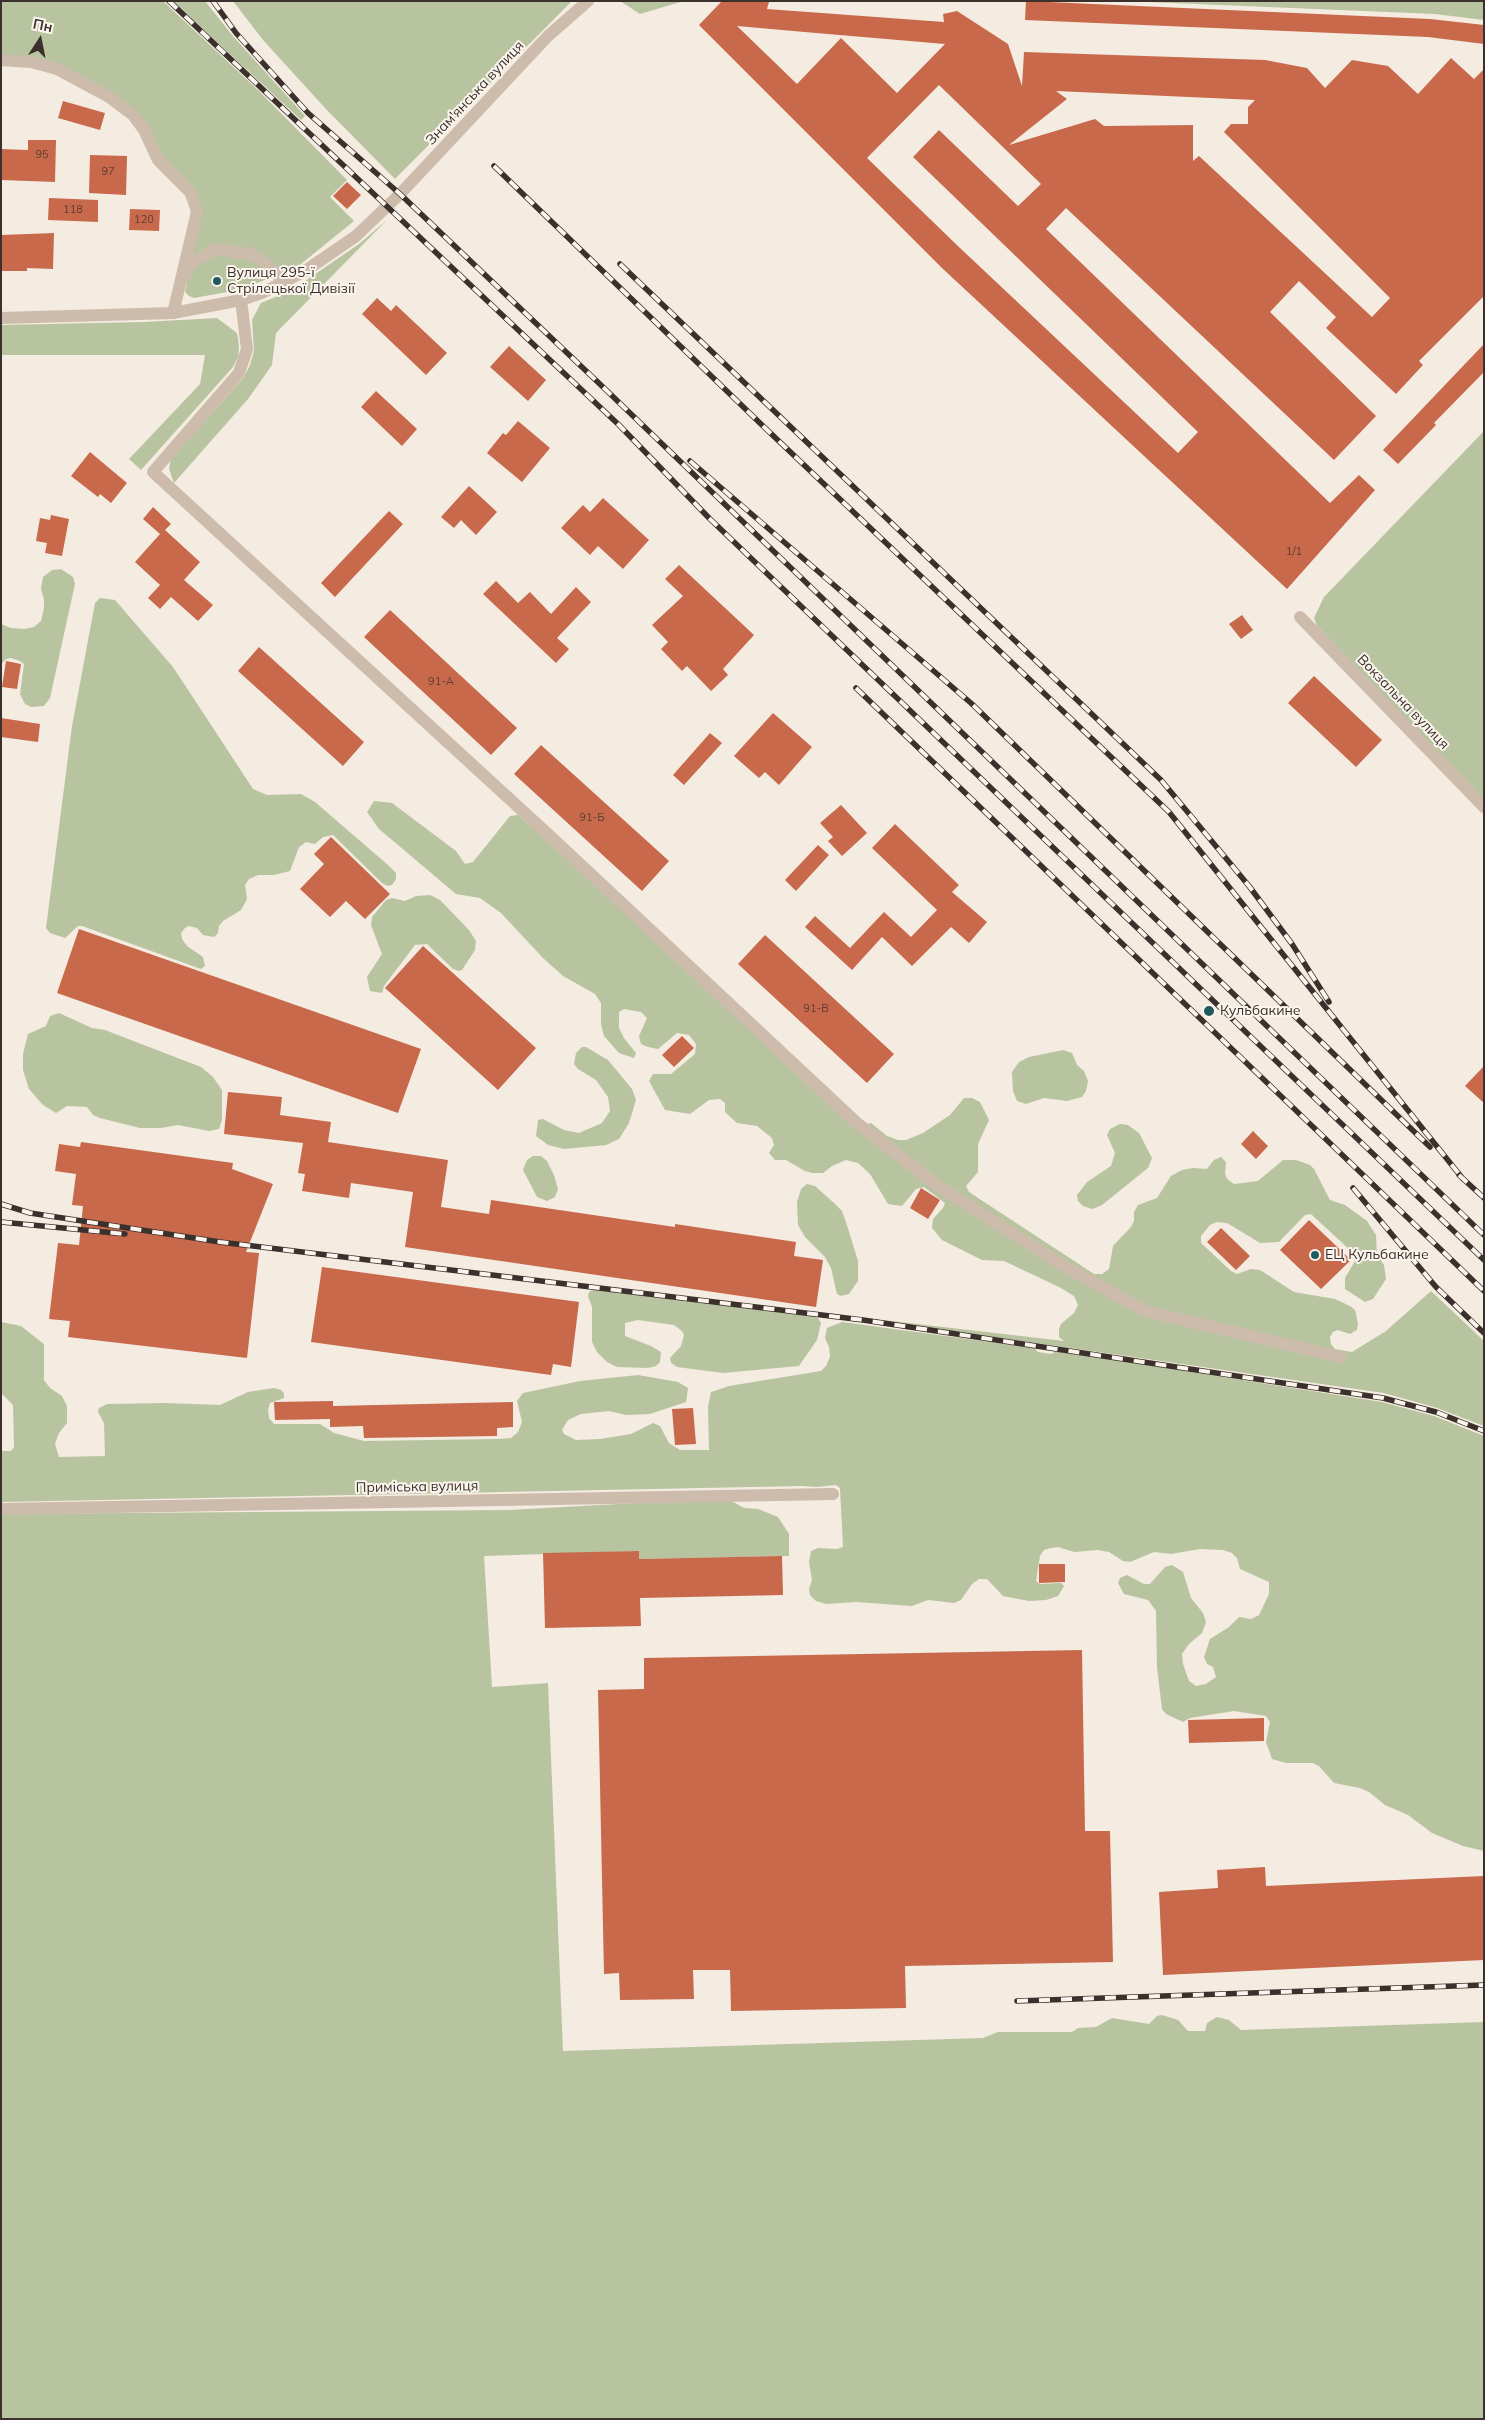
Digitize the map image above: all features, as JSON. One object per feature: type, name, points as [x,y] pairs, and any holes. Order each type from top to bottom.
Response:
[{"type":"street","name":"Знам'янська вулиця","points":[[1,318],[173,313],[241,300],[285,282],[332,254],[356,236],[386,207],[548,36],[588,1]]},
{"type":"street","points":[[1,60],[31,62],[57,69],[109,97],[133,115],[144,130],[158,160],[190,192],[197,212],[173,313]]},
{"type":"street","points":[[180,284],[189,267],[196,260],[216,249],[250,254],[264,262],[285,282]]},
{"type":"street","points":[[241,300],[247,350],[239,373],[154,472],[543,830],[857,1123],[938,1186],[1064,1266],[1145,1311],[1340,1357]]},
{"type":"street","name":"Вокзальна вулиця","points":[[1300,617],[1484,807]]},
{"type":"street","name":"Приміська вулиця","points":[[1,1509],[833,1494]]},
{"type":"green space","points":[[1,1],[163,1],[260,92],[347,180],[330,197],[354,221],[301,264],[260,282],[233,291],[194,298],[189,296],[185,292],[202,210],[111,94],[1,55]]},
{"type":"green space","points":[[173,1],[205,1],[232,35],[305,116],[301,120]]},
{"type":"green space","points":[[233,1],[572,1],[395,179],[325,108],[263,40]]},
{"type":"green space","points":[[620,1],[684,1],[640,14]]},
{"type":"green space","points":[[1125,1],[1484,1],[1484,20],[1435,14]]},
{"type":"green space","points":[[387,220],[276,333],[272,365],[248,399],[174,483],[169,469],[171,459],[244,377],[250,365],[254,351],[252,320],[261,303],[292,290],[359,244]]},
{"type":"green space","points":[[217,318],[237,333],[238,357],[233,367],[141,470],[129,459],[200,384],[205,355],[1,355],[1,325],[144,322]]},
{"type":"green space","points":[[1484,431],[1484,801],[1317,626],[1314,618],[1324,597]]},
{"type":"green space","points":[[61,569],[73,577],[75,584],[50,698],[44,706],[31,707],[25,704],[20,694],[24,664],[11,658],[6,659],[1,664],[1,624],[11,628],[25,629],[34,627],[41,621],[44,608],[41,589],[43,577],[52,570]]},
{"type":"green space","points":[[100,598],[115,600],[173,667],[253,789],[267,795],[301,794],[315,802],[396,873],[396,879],[392,885],[387,886],[382,883],[333,835],[323,837],[315,844],[306,842],[299,847],[290,871],[274,875],[258,875],[249,879],[245,885],[247,899],[241,910],[223,921],[219,926],[218,933],[214,937],[203,935],[197,928],[189,926],[185,928],[181,933],[182,939],[187,946],[203,957],[205,966],[201,969],[82,926],[78,926],[65,938],[50,933],[46,928],[72,726],[95,603]]},
{"type":"green space","points":[[374,801],[392,803],[456,851],[465,864],[473,862],[510,816],[518,815],[865,1125],[871,1123],[887,1136],[898,1140],[906,1140],[923,1133],[950,1115],[964,1098],[972,1098],[980,1102],[989,1120],[978,1144],[978,1172],[966,1186],[969,1192],[1094,1274],[1102,1274],[1109,1269],[1113,1246],[1131,1227],[1134,1221],[1134,1212],[1138,1205],[1157,1198],[1171,1176],[1182,1170],[1193,1168],[1207,1169],[1214,1160],[1221,1157],[1226,1162],[1225,1173],[1227,1179],[1234,1184],[1258,1181],[1283,1160],[1296,1160],[1310,1165],[1330,1200],[1345,1205],[1367,1221],[1376,1235],[1377,1255],[1384,1265],[1386,1279],[1373,1299],[1365,1302],[1345,1289],[1345,1278],[1355,1261],[1351,1251],[1311,1214],[1305,1215],[1279,1242],[1260,1243],[1227,1223],[1217,1222],[1210,1225],[1201,1236],[1201,1243],[1231,1271],[1237,1274],[1251,1269],[1260,1270],[1294,1292],[1335,1299],[1350,1306],[1355,1310],[1358,1323],[1357,1330],[1350,1334],[1338,1330],[1333,1332],[1330,1337],[1331,1344],[1335,1349],[1352,1352],[1386,1331],[1431,1291],[1484,1341],[1484,1426],[1437,1408],[1384,1393],[848,1316],[1064,1341],[1059,1337],[1059,1329],[1061,1324],[1074,1313],[1078,1305],[1074,1296],[1059,1287],[1004,1261],[982,1260],[942,1240],[932,1228],[933,1219],[945,1203],[924,1187],[916,1189],[902,1206],[888,1204],[870,1174],[858,1163],[846,1160],[832,1166],[823,1173],[812,1173],[786,1160],[775,1160],[769,1153],[774,1145],[772,1138],[757,1126],[737,1123],[725,1112],[725,1103],[720,1099],[709,1100],[690,1114],[665,1110],[649,1081],[653,1074],[671,1074],[695,1054],[696,1044],[689,1035],[677,1033],[658,1049],[648,1047],[641,1044],[639,1036],[647,1018],[641,1012],[624,1009],[619,1012],[619,1028],[636,1053],[634,1058],[619,1053],[604,1036],[601,1024],[601,1003],[595,994],[563,976],[543,958],[501,913],[480,898],[456,894],[379,829],[367,812]]},
{"type":"green space","points":[[430,895],[440,900],[469,930],[476,941],[475,950],[462,970],[459,971],[453,969],[427,944],[415,945],[384,986],[382,993],[370,991],[367,977],[382,954],[371,925],[372,917],[386,900],[392,898],[405,901],[416,896]]},
{"type":"green space","points":[[59,1013],[92,1028],[105,1030],[201,1067],[213,1077],[222,1090],[222,1120],[219,1129],[209,1131],[178,1125],[161,1128],[140,1128],[100,1118],[93,1115],[87,1107],[67,1106],[56,1113],[43,1105],[29,1089],[23,1070],[23,1054],[28,1034],[46,1026],[50,1016]]},
{"type":"green space","points":[[582,1047],[586,1047],[608,1060],[632,1089],[636,1100],[629,1123],[619,1139],[606,1145],[564,1149],[548,1145],[536,1136],[538,1120],[543,1119],[564,1130],[579,1133],[602,1123],[610,1111],[608,1097],[596,1080],[578,1069],[574,1064],[576,1053]]},
{"type":"green space","points":[[1063,1050],[1072,1053],[1077,1065],[1084,1071],[1088,1081],[1086,1091],[1082,1097],[1067,1101],[1044,1098],[1026,1104],[1017,1101],[1013,1091],[1012,1072],[1019,1062],[1029,1057]]},
{"type":"green space","points":[[1120,1124],[1128,1125],[1139,1133],[1152,1158],[1148,1168],[1102,1205],[1092,1209],[1083,1206],[1078,1201],[1077,1195],[1087,1182],[1111,1166],[1115,1153],[1107,1135],[1110,1129]]},
{"type":"green space","points":[[533,1156],[541,1156],[547,1161],[554,1175],[558,1189],[555,1197],[547,1201],[537,1197],[523,1170],[527,1160]]},
{"type":"green space","points":[[807,1184],[815,1186],[842,1211],[858,1261],[858,1281],[849,1294],[841,1296],[837,1294],[831,1268],[825,1257],[805,1237],[798,1225],[797,1202],[801,1189]]},
{"type":"green space","points":[[594,1289],[812,1315],[818,1318],[821,1323],[817,1340],[799,1366],[723,1373],[677,1367],[671,1363],[670,1358],[681,1346],[684,1335],[682,1331],[674,1325],[638,1320],[625,1323],[625,1336],[661,1352],[660,1362],[656,1366],[648,1368],[617,1367],[607,1362],[597,1352],[592,1342],[592,1307],[588,1296],[589,1292]]},
{"type":"green space","points":[[1,1322],[21,1326],[44,1344],[44,1380],[50,1388],[62,1396],[67,1406],[67,1423],[59,1433],[55,1444],[59,1457],[105,1456],[104,1423],[98,1412],[99,1408],[107,1404],[166,1403],[220,1405],[248,1392],[274,1388],[284,1393],[284,1398],[270,1403],[268,1410],[269,1418],[274,1424],[320,1424],[334,1433],[364,1441],[498,1439],[511,1438],[518,1432],[522,1422],[517,1401],[523,1393],[580,1381],[638,1375],[678,1382],[688,1388],[686,1402],[650,1414],[626,1415],[609,1411],[581,1414],[568,1420],[562,1430],[564,1434],[576,1440],[600,1439],[631,1434],[653,1423],[660,1426],[669,1443],[680,1450],[709,1450],[708,1407],[711,1392],[729,1386],[821,1371],[826,1366],[830,1357],[829,1347],[825,1338],[827,1328],[842,1322],[1034,1348],[1038,1352],[1051,1354],[1057,1351],[1382,1402],[1434,1416],[1484,1436],[1484,1851],[1463,1846],[1432,1833],[1408,1815],[1385,1805],[1369,1792],[1360,1788],[1334,1783],[1319,1766],[1313,1763],[1286,1763],[1272,1759],[1266,1742],[1270,1722],[1266,1716],[1234,1711],[1190,1718],[1183,1722],[1166,1714],[1162,1709],[1157,1667],[1156,1611],[1148,1600],[1124,1594],[1118,1583],[1120,1578],[1127,1575],[1144,1584],[1150,1584],[1165,1567],[1172,1565],[1183,1572],[1191,1598],[1203,1613],[1206,1622],[1202,1633],[1189,1644],[1182,1654],[1183,1664],[1189,1681],[1196,1686],[1206,1684],[1216,1677],[1213,1667],[1207,1664],[1204,1657],[1210,1639],[1229,1627],[1239,1617],[1251,1619],[1259,1615],[1269,1594],[1269,1582],[1240,1569],[1237,1558],[1232,1553],[1223,1550],[1200,1549],[1171,1554],[1154,1552],[1130,1562],[1123,1561],[1109,1552],[1098,1550],[1074,1552],[1058,1547],[1044,1550],[1040,1556],[1036,1581],[1040,1584],[1061,1583],[1064,1586],[1058,1596],[1046,1600],[1029,1601],[1003,1596],[987,1579],[979,1579],[972,1584],[961,1600],[954,1603],[928,1600],[912,1606],[856,1602],[826,1604],[816,1601],[810,1595],[809,1589],[812,1580],[809,1562],[811,1551],[818,1548],[837,1549],[843,1547],[840,1488],[836,1485],[816,1487],[1,1502],[1,1451],[11,1451],[14,1447],[13,1405],[2,1394],[1,1389]]},
{"type":"green space","points":[[728,1499],[744,1508],[758,1509],[778,1517],[789,1534],[789,1556],[639,1559],[639,1551],[484,1556],[492,1687],[548,1683],[563,2051],[983,2038],[998,2032],[1072,2032],[1078,2028],[1096,2027],[1112,2018],[1149,2024],[1157,2016],[1162,2015],[1178,2020],[1188,2031],[1205,2031],[1207,2023],[1217,2017],[1229,2020],[1241,2030],[1484,2022],[1484,2419],[1,2419],[1,1514],[509,1510]]},
{"type":"building","points":[[722,1],[769,2],[767,9],[944,22],[943,14],[957,11],[1008,44],[1022,86],[1024,52],[1265,60],[1307,68],[1325,88],[1352,60],[1388,66],[1418,94],[1451,58],[1474,79],[1484,69],[1484,296],[1419,361],[1423,365],[1396,394],[1326,328],[1336,317],[1299,281],[1270,312],[1376,416],[1334,460],[1066,208],[1046,229],[1330,503],[1359,475],[1375,490],[1287,589],[942,268],[699,25]],"holes":[[[737,26],[816,33],[945,44],[897,93],[841,38],[797,84]],[[939,85],[1041,184],[1018,206],[939,130],[913,157],[1198,432],[1178,453],[867,158]],[[1056,91],[1255,100],[1248,107],[1248,124],[1231,124],[1224,132],[1390,298],[1372,317],[1199,156],[1193,161],[1193,125],[1104,126],[1095,119],[1009,145],[1067,99]]]},
{"type":"building","points":[[1026,1],[1430,19],[1484,25],[1484,44],[1428,37],[1025,20]]},
{"type":"building","points":[[63,101],[105,113],[100,130],[58,118]]},
{"type":"building","points":[[28,140],[56,140],[55,182],[1,180],[1,149],[28,150]]},
{"type":"building","points":[[90,155],[127,156],[126,195],[89,193]]},
{"type":"building","points":[[347,182],[361,195],[347,209],[333,196]]},
{"type":"building","points":[[49,198],[98,200],[98,222],[48,220]]},
{"type":"building","points":[[130,209],[160,210],[159,231],[129,230]]},
{"type":"building","points":[[54,233],[53,269],[27,268],[27,271],[1,271],[1,235]]},
{"type":"building","points":[[377,298],[391,311],[396,305],[447,353],[426,375],[362,314]]},
{"type":"building","points":[[1484,344],[1484,372],[1434,423],[1436,425],[1398,464],[1383,450]]},
{"type":"building","points":[[509,346],[546,380],[528,401],[490,367]]},
{"type":"building","points":[[376,391],[417,429],[402,446],[361,407]]},
{"type":"building","points":[[518,421],[550,448],[522,482],[487,453],[503,433],[506,435]]},
{"type":"building","points":[[90,452],[127,483],[111,503],[100,494],[98,497],[71,476]]},
{"type":"building","points":[[469,486],[497,512],[476,535],[461,520],[454,528],[441,517]]},
{"type":"building","points":[[603,498],[649,540],[623,569],[598,546],[590,555],[561,528],[583,505],[590,512]]},
{"type":"building","points":[[153,507],[171,524],[165,530],[200,562],[184,580],[213,605],[198,621],[171,597],[160,609],[148,598],[160,585],[135,562],[160,534],[143,519]]},
{"type":"building","points":[[389,511],[403,524],[335,597],[321,583]]},
{"type":"building","points":[[51,515],[69,519],[62,556],[45,553],[47,543],[36,541],[40,518],[50,520]]},
{"type":"building","points":[[679,565],[754,635],[723,669],[728,675],[711,691],[687,666],[682,671],[661,649],[668,642],[652,625],[683,596],[665,579]]},
{"type":"building","points":[[496,581],[518,603],[530,592],[551,614],[576,587],[591,602],[557,638],[569,649],[556,663],[483,594]]},
{"type":"building","points":[[390,610],[517,728],[491,755],[364,637]]},
{"type":"building","points":[[1242,615],[1253,630],[1241,639],[1229,624]]},
{"type":"building","points":[[259,647],[364,742],[343,766],[238,671]]},
{"type":"building","points":[[6,661],[21,664],[17,689],[2,687]]},
{"type":"building","points":[[1314,676],[1382,740],[1356,767],[1288,703]]},
{"type":"building","points":[[773,713],[812,747],[779,785],[765,772],[759,778],[734,756]]},
{"type":"building","points":[[1,718],[40,724],[38,742],[1,737]]},
{"type":"building","points":[[710,733],[722,743],[684,785],[673,775]]},
{"type":"building","points":[[541,745],[669,861],[642,891],[514,774]]},
{"type":"building","points":[[841,805],[867,833],[842,856],[828,841],[833,837],[820,823]]},
{"type":"building","points":[[895,824],[959,885],[952,892],[987,922],[969,943],[951,927],[912,966],[882,937],[852,970],[805,927],[815,916],[850,948],[884,912],[911,937],[937,910],[872,848]]},
{"type":"building","points":[[331,837],[390,894],[365,919],[346,901],[330,917],[300,889],[324,864],[314,854]]},
{"type":"building","points":[[818,845],[829,855],[796,891],[785,880]]},
{"type":"building","points":[[79,929],[421,1049],[398,1113],[57,993]]},
{"type":"building","points":[[765,935],[894,1054],[867,1083],[738,964]]},
{"type":"building","points":[[423,946],[536,1048],[498,1090],[385,988]]},
{"type":"building","points":[[682,1036],[694,1048],[674,1067],[662,1055]]},
{"type":"building","points":[[1484,1066],[1484,1103],[1465,1086]]},
{"type":"building","points":[[228,1092],[282,1097],[280,1115],[331,1122],[328,1142],[448,1160],[441,1207],[489,1214],[491,1200],[675,1227],[675,1224],[796,1242],[794,1256],[823,1260],[816,1307],[405,1247],[413,1192],[351,1183],[349,1198],[302,1191],[305,1174],[298,1173],[303,1143],[224,1134]]},
{"type":"building","points":[[1253,1131],[1268,1146],[1256,1159],[1241,1144]]},
{"type":"building","points":[[81,1142],[233,1163],[232,1169],[273,1184],[246,1252],[259,1253],[247,1358],[68,1337],[70,1321],[49,1319],[58,1243],[79,1245],[83,1206],[72,1205],[76,1174],[55,1171],[59,1144],[80,1147]]},
{"type":"building","points":[[921,1188],[940,1200],[928,1219],[910,1208]]},
{"type":"building","name":"ЕЦ Кульбакине","points":[[1309,1220],[1351,1260],[1321,1289],[1280,1250]]},
{"type":"building","points":[[1221,1228],[1250,1256],[1236,1270],[1207,1242]]},
{"type":"building","points":[[322,1267],[579,1302],[571,1367],[553,1364],[551,1375],[311,1342]]},
{"type":"building","points":[[333,1401],[333,1406],[513,1402],[513,1427],[497,1428],[497,1436],[364,1438],[363,1426],[330,1427],[330,1419],[275,1420],[274,1402]]},
{"type":"building","points":[[693,1408],[696,1444],[675,1445],[672,1409]]},
{"type":"building","points":[[639,1551],[639,1559],[782,1556],[783,1595],[640,1598],[641,1626],[545,1628],[543,1553]]},
{"type":"building","points":[[1039,1564],[1065,1564],[1065,1582],[1039,1583]]},
{"type":"building","points":[[1082,1650],[1085,1831],[1110,1831],[1113,1962],[905,1966],[906,2008],[731,2011],[730,1970],[693,1970],[694,1999],[620,2000],[619,1973],[604,1974],[598,1690],[644,1689],[644,1658]]},
{"type":"building","points":[[1264,1718],[1264,1741],[1189,1743],[1188,1720]]},
{"type":"building","points":[[1265,1867],[1266,1886],[1484,1876],[1484,1960],[1163,1975],[1159,1892],[1218,1888],[1217,1870]]},
{"type":"railway","points":[[169,1],[619,425],[709,518],[1484,1260]]},
{"type":"railway","points":[[213,1],[236,33],[308,113],[400,194],[604,388],[1484,1235]]},
{"type":"railway","points":[[494,166],[763,426],[1169,812],[1463,1179]]},
{"type":"railway","points":[[620,264],[1161,780],[1249,886],[1292,944],[1329,1002]]},
{"type":"railway","points":[[690,461],[972,704],[1430,1147]]},
{"type":"railway","points":[[856,688],[1484,1291]]},
{"type":"railway","points":[[1459,1175],[1484,1198]]},
{"type":"railway","points":[[1353,1188],[1436,1287],[1484,1333]]},
{"type":"railway","points":[[1,1204],[30,1213],[220,1242],[863,1320],[1383,1398],[1436,1412],[1484,1431]]},
{"type":"railway","points":[[1,1222],[125,1234]]},
{"type":"railway","points":[[1017,2001],[1484,1985]]},
{"type":"place","name":"Вулиця 295-ї Стрілецької Дивізії","points":[[217,281]]},
{"type":"place","name":"Кульбакине","points":[[1209,1011]]},
{"type":"place","name":"ЕЦ Кульбакине","points":[[1315,1255]]}]
